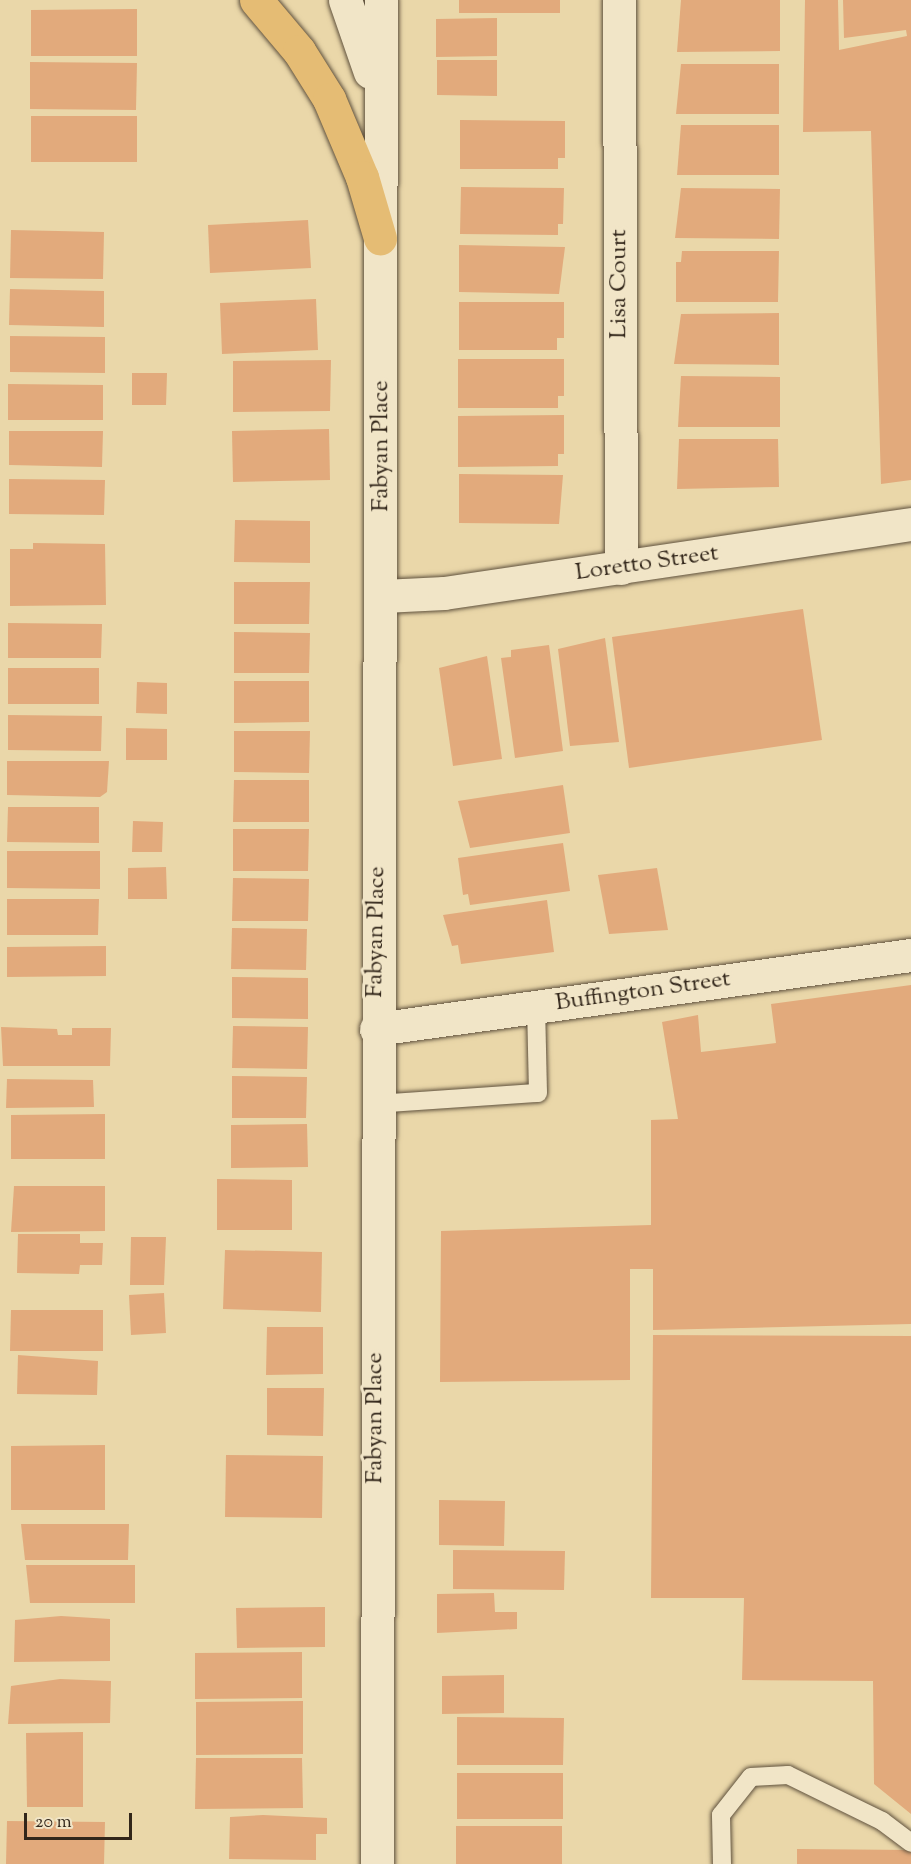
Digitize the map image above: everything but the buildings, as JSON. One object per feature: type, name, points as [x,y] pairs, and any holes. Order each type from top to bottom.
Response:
[{"type":"highway","points":[[256,0],[299,51],[329,99],[362,177],[380,238]]},
{"type":"street","points":[[345,0],[368,63],[380,118]]},
{"type":"street","name":"Fabyan Place","points":[[377,1864],[375,1104],[383,596],[381,0]]},
{"type":"street","name":"Lisa Court","points":[[619,0],[621,568]]},
{"type":"street","name":"Loretto Street","points":[[383,596],[444,593],[911,524]]},
{"type":"street","name":"Buffington Street","points":[[376,1029],[911,954]]},
{"type":"lane","points":[[375,1104],[538,1093],[536,1007]]},
{"type":"lane","points":[[722,1864],[721,1815],[751,1777],[788,1774],[882,1821],[911,1843]]}]
